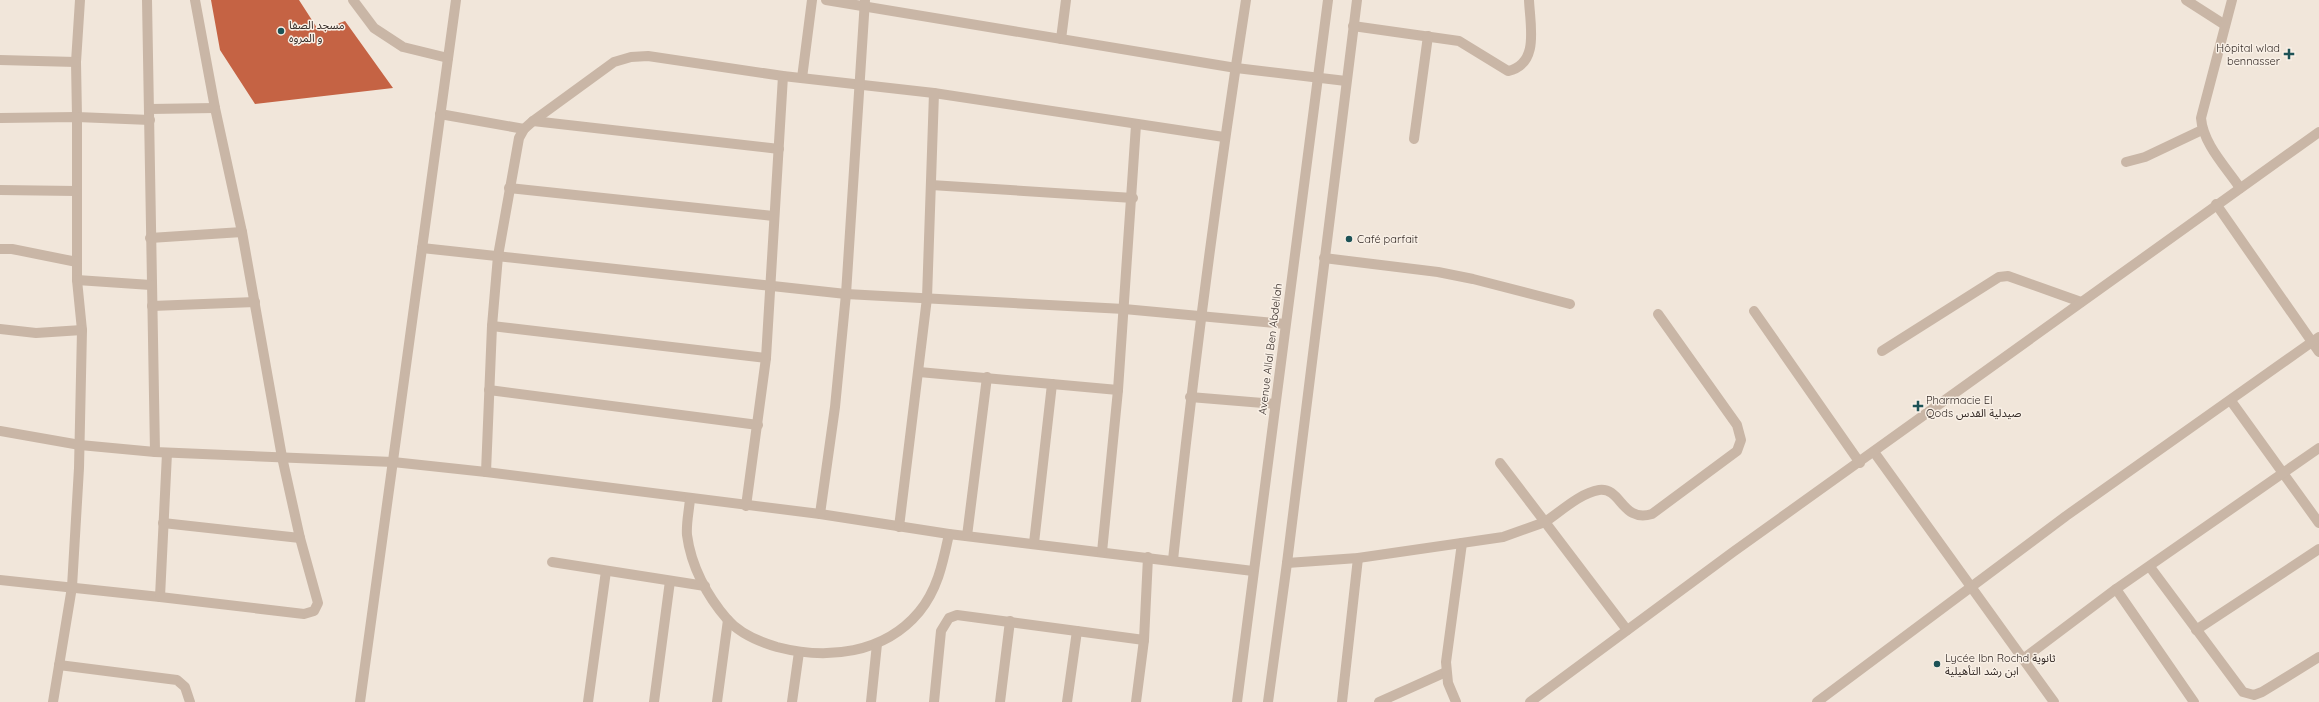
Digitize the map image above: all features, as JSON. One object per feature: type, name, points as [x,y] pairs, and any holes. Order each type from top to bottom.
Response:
[{"type":"street","points":[[53,702],[72,588],[80,445],[82,330],[77,280],[76,62],[80,0]]},
{"type":"street","points":[[147,0],[150,109],[150,238],[155,452]]},
{"type":"street","points":[[0,580],[304,614],[309,613],[317,607],[318,598],[300,538],[282,457],[242,232],[215,108],[195,0]]},
{"type":"street","points":[[353,0],[374,28],[403,47],[448,58]]},
{"type":"street","points":[[360,702],[456,0]]},
{"type":"street","points":[[802,78],[812,0]]},
{"type":"street","points":[[826,0],[865,3],[1236,68],[1317,79],[1346,81]]},
{"type":"street","points":[[1060,38],[1066,0]]},
{"type":"street","points":[[1172,560],[1200,315],[1224,137],[1246,0]]},
{"type":"street","name":"Avenue Allal Ben Abdellah","points":[[1237,702],[1328,0]]},
{"type":"street","points":[[1268,702],[1288,563],[1324,258],[1357,0]]},
{"type":"street","points":[[1353,26],[1459,41],[1494,64],[1508,71],[1524,64],[1531,50],[1529,0]]},
{"type":"street","points":[[2186,0],[2225,25]]},
{"type":"street","points":[[2232,0],[2205,100],[2202,130],[2240,188]]},
{"type":"street","points":[[820,514],[835,407],[846,294],[865,3]]},
{"type":"street","points":[[1414,139],[1428,36]]},
{"type":"street","points":[[486,472],[492,326],[498,256],[515,150],[524,129],[533,121],[600,70],[614,62],[631,57],[648,56],[784,76],[859,83],[934,93],[1136,125],[1224,137]]},
{"type":"street","points":[[0,60],[76,62]]},
{"type":"street","points":[[746,506],[766,358],[771,285],[773,216],[784,76]]},
{"type":"street","points":[[899,528],[927,298],[934,93]]},
{"type":"street","points":[[150,109],[215,108]]},
{"type":"street","points":[[440,114],[524,129]]},
{"type":"street","points":[[0,118],[77,117],[150,120]]},
{"type":"street","points":[[533,121],[779,149]]},
{"type":"street","points":[[1102,552],[1118,390],[1136,125]]},
{"type":"street","points":[[2126,162],[2145,157],[2202,130]]},
{"type":"street","points":[[1530,702],[1627,630],[1860,463],[2216,204],[2319,132]]},
{"type":"street","points":[[931,185],[1132,198]]},
{"type":"street","points":[[509,188],[773,216]]},
{"type":"street","points":[[0,190],[76,191]]},
{"type":"street","points":[[2216,204],[2316,340],[2319,352]]},
{"type":"street","points":[[150,238],[242,232]]},
{"type":"street","points":[[422,248],[681,278],[771,285],[846,294],[1124,309],[1285,324]]},
{"type":"street","points":[[0,249],[12,249],[77,262]]},
{"type":"street","points":[[1324,258],[1409,268],[1473,278],[1570,304]]},
{"type":"street","points":[[1882,351],[1999,277],[2008,276],[2081,302]]},
{"type":"street","points":[[77,280],[151,285]]},
{"type":"street","points":[[152,306],[255,302]]},
{"type":"street","points":[[1754,311],[1860,463]]},
{"type":"street","points":[[1288,563],[1358,558],[1503,537],[1545,522],[1583,496],[1600,490],[1612,494],[1631,513],[1644,516],[1652,514],[1737,451],[1740,446],[1740,433],[1737,425],[1658,314]]},
{"type":"street","points":[[492,326],[766,358]]},
{"type":"street","points":[[0,329],[36,333],[82,330]]},
{"type":"street","points":[[1817,702],[1973,588],[2073,512],[2316,340]]},
{"type":"street","points":[[919,372],[1118,390]]},
{"type":"street","points":[[967,536],[987,378]]},
{"type":"street","points":[[1034,543],[1052,384]]},
{"type":"street","points":[[489,390],[758,425]]},
{"type":"street","points":[[1190,397],[1275,404]]},
{"type":"street","points":[[2231,401],[2319,524]]},
{"type":"street","points":[[0,431],[80,445],[155,452],[393,462],[486,472],[690,499],[820,514],[899,528],[1034,543],[1253,571]]},
{"type":"street","points":[[2024,659],[2116,589],[2284,474],[2319,448]]},
{"type":"street","points":[[1874,452],[2054,702]]},
{"type":"street","points":[[160,597],[167,453]]},
{"type":"street","points":[[1500,463],[1627,630]]},
{"type":"street","points":[[690,499],[687,534],[693,562],[704,586],[728,620],[748,635],[768,644],[799,652],[848,652],[877,644],[905,626],[919,612],[932,594],[941,574],[949,534]]},
{"type":"street","points":[[163,522],[300,538]]},
{"type":"street","points":[[1456,702],[1446,672],[1462,543]]},
{"type":"street","points":[[2196,630],[2319,549]]},
{"type":"street","points":[[1136,702],[1144,640],[1148,557]]},
{"type":"street","points":[[1342,702],[1358,558]]},
{"type":"street","points":[[552,562],[704,586]]},
{"type":"street","points":[[2150,566],[2237,686],[2249,694],[2262,692],[2319,657]]},
{"type":"street","points":[[588,702],[606,571]]},
{"type":"street","points":[[654,702],[670,581]]},
{"type":"street","points":[[2116,589],[2194,702]]},
{"type":"street","points":[[934,702],[941,631],[949,618],[962,614],[1144,640]]},
{"type":"street","points":[[717,702],[728,620]]},
{"type":"street","points":[[1000,702],[1010,621]]},
{"type":"street","points":[[1067,702],[1077,631]]},
{"type":"street","points":[[871,702],[877,644]]},
{"type":"street","points":[[792,702],[799,652]]},
{"type":"street","points":[[59,665],[177,680],[185,687],[190,702]]},
{"type":"street","points":[[1379,702],[1446,672]]},
{"type":"building","points":[[211,0],[299,0],[319,31],[345,21],[393,88],[255,104],[220,50]]},
{"type":"place","name":"مسجد الصفا و المروه","points":[[281,31]]},
{"type":"place","name":"Hôpital wlad bennasser","points":[[2289,54]]},
{"type":"place","name":"Café parfait","points":[[1349,239]]},
{"type":"place","name":"Pharmacie El Qods صيدلية القدس","points":[[1918,406]]},
{"type":"place","name":"Lycée Ibn Rochd ثانوية ابن رشد التأهيلية","points":[[1937,664]]}]
